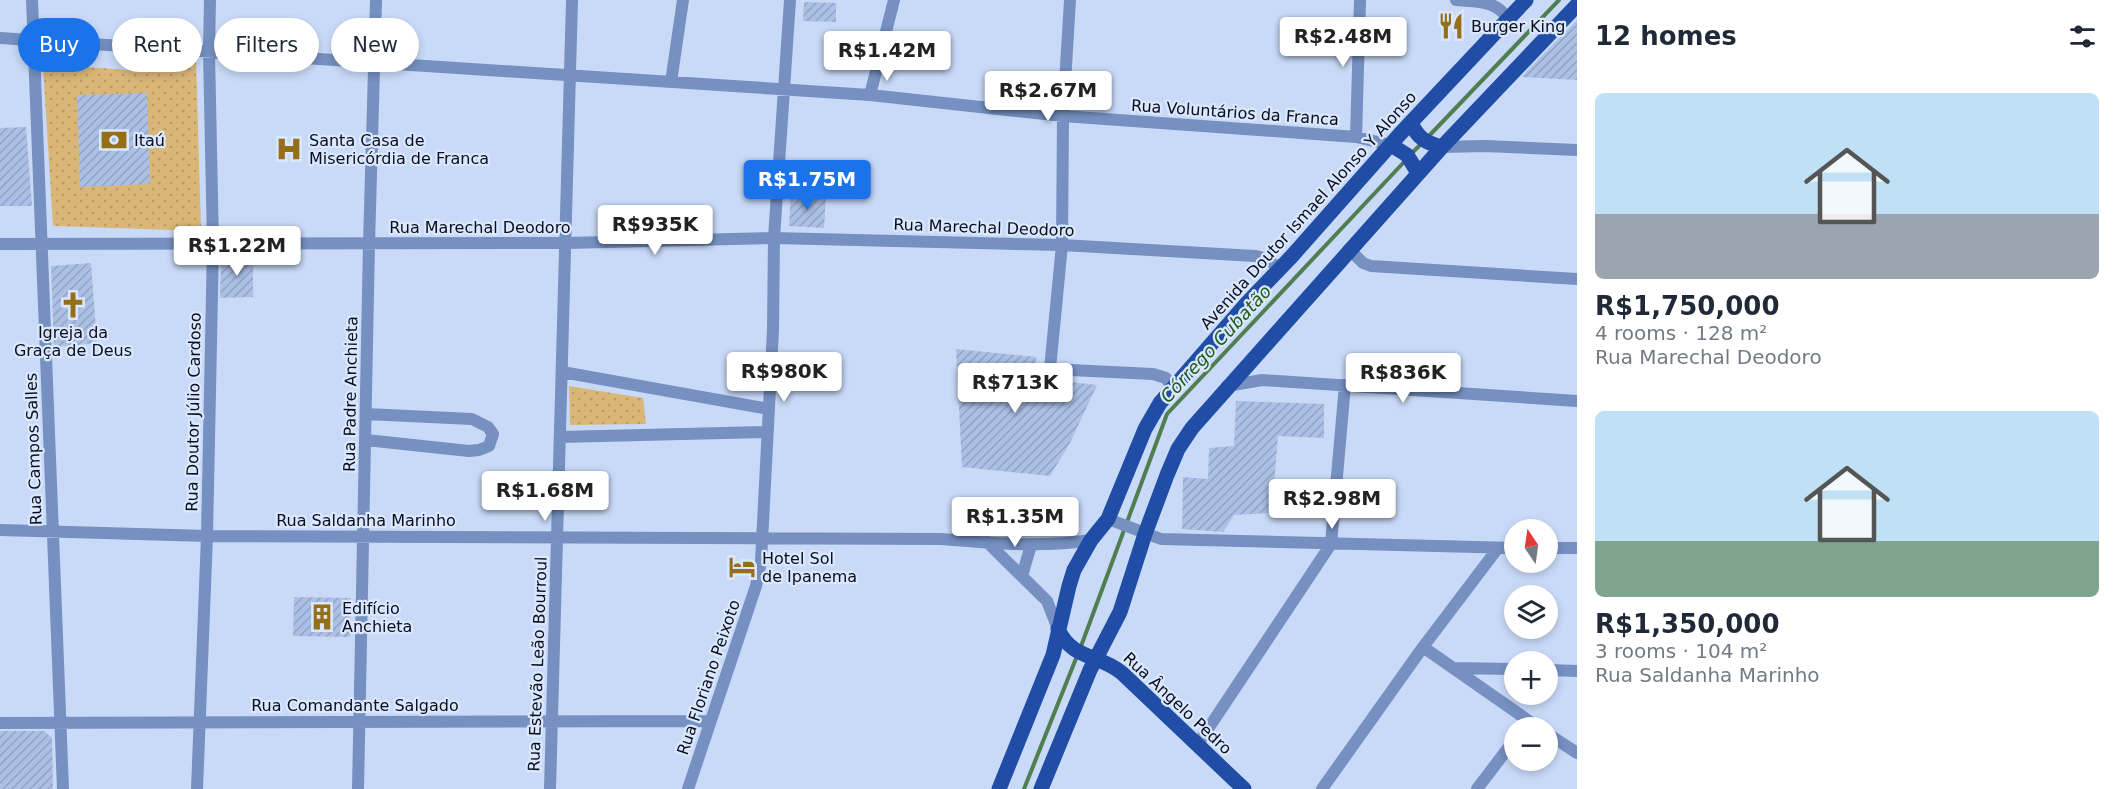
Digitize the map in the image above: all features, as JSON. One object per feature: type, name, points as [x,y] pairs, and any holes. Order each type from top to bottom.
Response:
[{"type":"main road","name":"Avenida Doutor Ismael Alonso Y Alonso","points":[[999,789],[1053,655],[1074,570],[1091,540],[1112,520],[1145,429],[1172,388],[1526,0]]},
{"type":"main road","points":[[1041,789],[1091,657],[1124,601],[1140,532],[1178,449],[1192,428],[1437,146],[1574,11]]},
{"type":"main road","points":[[1412,126],[1421,139],[1437,146]]},
{"type":"main road","points":[[1394,147],[1407,155],[1416,169]]},
{"type":"main road","name":"Rua Ângelo Pedro","points":[[1058,629],[1066,644],[1072,649],[1109,664],[1122,673],[1244,789]]},
{"type":"street","name":"Rua Campos Salles","points":[[32,0],[33,18]]},
{"type":"street","name":"Rua Doutor Júlio Cardoso","points":[[197,789],[207,536],[213,244],[210,0]]},
{"type":"street","name":"Rua Padre Anchieta","points":[[376,0],[376,18]]},
{"type":"street","name":"Rua Estevão Leão Bourroul","points":[[550,789],[572,0]]},
{"type":"street","points":[[671,82],[683,0]]},
{"type":"street","name":"Rua Floriano Peixoto","points":[[688,789],[756,586],[761,561],[773,330],[774,238],[790,0]]},
{"type":"street","points":[[870,95],[894,0]]},
{"type":"street","points":[[1070,0],[1063,116],[1062,245],[1050,369],[1153,374],[1166,378],[1172,388]]},
{"type":"street","points":[[1356,137],[1360,0]]},
{"type":"street","points":[[1456,0],[1495,5],[1508,19]]},
{"type":"street","name":"Rua Voluntários da Franca","points":[[0,38],[18,39]]},
{"type":"street","name":"Rua Voluntários da Franca","points":[[100,45],[331,60]]},
{"type":"street","name":"Rua Voluntários da Franca","points":[[419,66],[870,95],[1063,116],[1356,137],[1394,147]]},
{"type":"street","name":"Rua Campos Salles","points":[[35,72],[63,789]]},
{"type":"street","name":"Rua Padre Anchieta","points":[[358,789],[375,72]]},
{"type":"street","points":[[1437,146],[1577,150]]},
{"type":"street","name":"Rua Marechal Deodoro","points":[[0,244],[566,243],[774,238],[1062,245],[1255,256],[1266,258],[1279,270]]},
{"type":"street","points":[[1349,249],[1363,263],[1371,266],[1577,279]]},
{"type":"street","points":[[562,372],[769,409]]},
{"type":"street","points":[[1226,387],[1262,380],[1577,401]]},
{"type":"street","points":[[1198,744],[1331,544],[1345,385]]},
{"type":"street","points":[[366,414],[472,419],[488,427],[493,434],[489,446],[469,451],[366,440]]},
{"type":"street","points":[[560,437],[767,432]]},
{"type":"street","points":[[1112,520],[1161,539],[1504,548]]},
{"type":"street","name":"Rua Saldanha Marinho","points":[[0,530],[207,536],[942,539],[1031,545],[1091,540]]},
{"type":"street","points":[[987,542],[1047,601],[1058,629]]},
{"type":"street","points":[[1022,576],[1031,545]]},
{"type":"street","points":[[1322,789],[1423,647],[1498,548]]},
{"type":"street","points":[[1558,548],[1577,548]]},
{"type":"street","points":[[1423,647],[1519,717]]},
{"type":"street","points":[[1452,668],[1504,669]]},
{"type":"street","points":[[1558,670],[1577,671]]},
{"type":"street","name":"Rua Comandante Salgado","points":[[0,723],[710,721]]},
{"type":"street","points":[[1558,741],[1577,753]]},
{"type":"street","points":[[1477,789],[1504,753]]},
{"type":"shaded area","points":[[100,68],[112,69],[112,72],[196,72],[201,231],[53,226],[43,72],[100,72]]},
{"type":"shaded area","points":[[569,386],[643,398],[646,424],[570,425]]},
{"type":"building","points":[[804,2],[836,3],[836,22],[803,21]]},
{"type":"building","points":[[1577,20],[1577,80],[1522,77],[1528,70]]},
{"type":"building","name":"Itaú","points":[[147,93],[150,184],[80,187],[77,95]]},
{"type":"building","points":[[26,127],[32,206],[0,206],[0,128]]},
{"type":"building","points":[[791,193],[826,196],[824,228],[789,226]]},
{"type":"building","points":[[253,256],[253,297],[220,298],[221,258]]},
{"type":"building","name":"Igreja da Graça de Deus","points":[[91,263],[97,343],[54,347],[51,266]]},
{"type":"building","points":[[956,349],[1036,357],[1035,378],[1097,385],[1070,443],[1050,476],[962,467]]},
{"type":"building","points":[[1236,401],[1324,404],[1324,438],[1278,436],[1272,513],[1234,515],[1223,532],[1182,529],[1183,477],[1208,479],[1209,448],[1234,446]]},
{"type":"building","name":"Edifício Anchieta","points":[[294,597],[351,598],[350,637],[293,636]]},
{"type":"building","points":[[0,731],[44,731],[52,738],[53,789],[0,789]]},
{"type":"waterway","name":"Córrego Cubatão","points":[[1427,138],[1559,0]]},
{"type":"waterway","name":"Córrego Cubatão","points":[[1410,155],[1422,143]]},
{"type":"waterway","name":"Córrego Cubatão","points":[[1080,649],[1167,414],[1405,161]]},
{"type":"waterway","name":"Córrego Cubatão","points":[[1024,789],[1077,656]]},
{"type":"place","name":"Burger King","points":[[1451,26]]},
{"type":"place","name":"Itaú","points":[[114,140]]},
{"type":"place","name":"Santa Casa de Misericórdia de Franca","points":[[289,149]]},
{"type":"place","name":"Igreja da Graça de Deus","points":[[73,305]]},
{"type":"place","name":"Hotel Sol de Ipanema","points":[[742,567]]},
{"type":"place","name":"Edifício Anchieta","points":[[322,617]]}]
